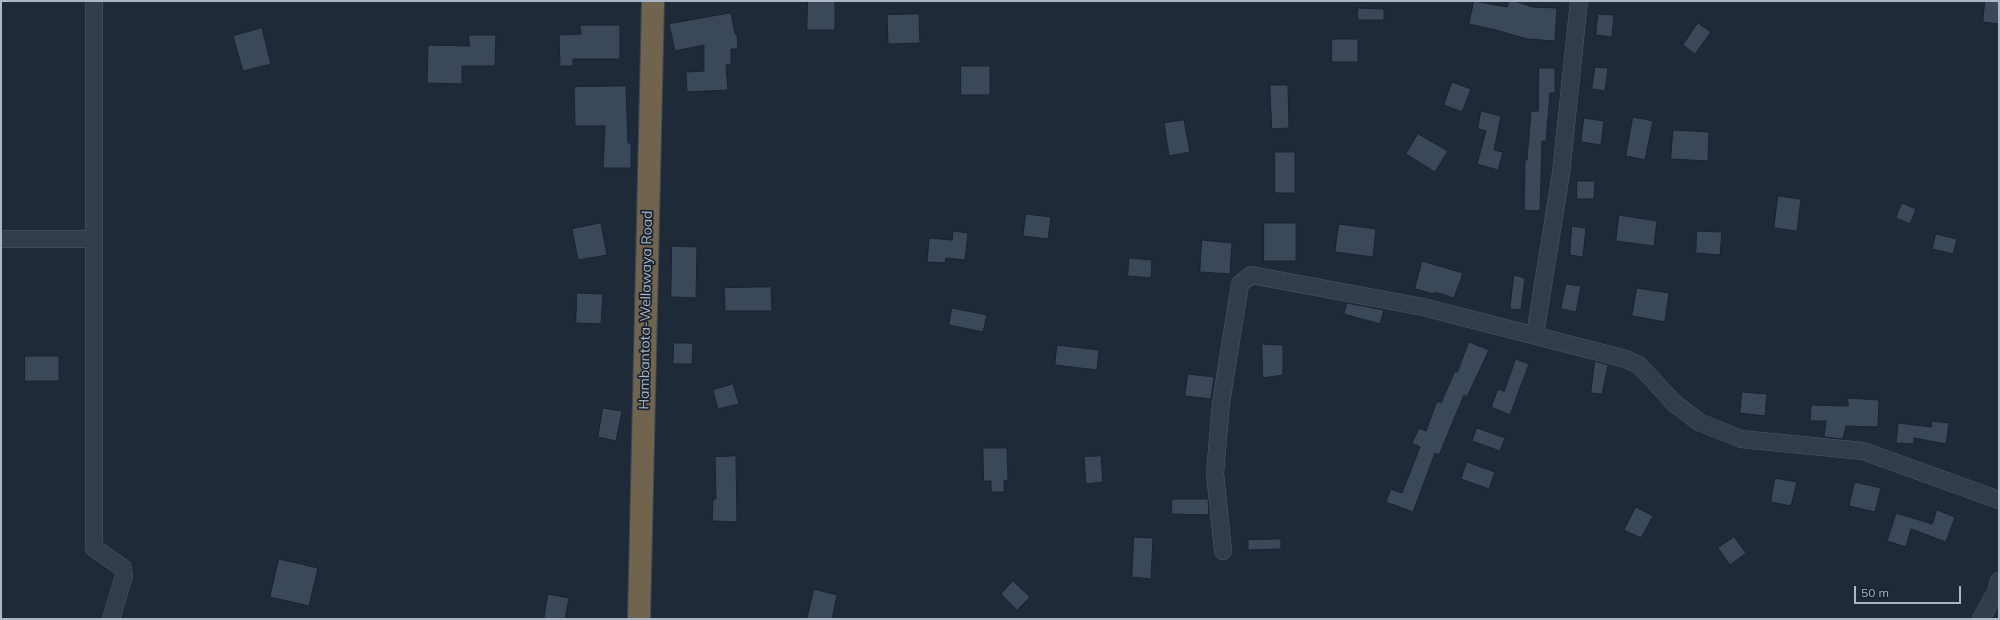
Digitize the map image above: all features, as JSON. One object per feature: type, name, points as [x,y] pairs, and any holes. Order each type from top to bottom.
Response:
[{"type":"highway","name":"Hambantota-Wellawaya Road","points":[[639,619],[653,1]]},
{"type":"street","points":[[94,1],[94,548],[123,568],[124,576],[111,619]]},
{"type":"street","points":[[1535,335],[1561,173],[1579,1]]},
{"type":"street","points":[[1,239],[94,239]]},
{"type":"street","points":[[1224,550],[1215,474],[1221,403],[1240,284],[1251,276],[1423,307],[1626,359],[1640,366],[1674,404],[1699,422],[1740,439],[1863,451],[1999,500]]},
{"type":"street","points":[[1981,619],[1996,592],[1999,581]]},
{"type":"building","points":[[808,1],[835,1],[835,30],[807,30]]},
{"type":"building","points":[[1474,1],[1507,7],[1509,1],[1514,1],[1533,7],[1557,8],[1555,41],[1527,39],[1469,24]]},
{"type":"building","points":[[1985,1],[1999,1],[1999,24],[1983,22]]},
{"type":"building","points":[[1358,8],[1384,9],[1384,20],[1358,20]]},
{"type":"building","points":[[731,13],[735,34],[737,34],[738,49],[731,49],[731,65],[726,65],[728,90],[687,92],[686,72],[704,71],[704,45],[675,51],[669,24]]},
{"type":"building","points":[[919,14],[920,43],[888,44],[887,15]]},
{"type":"building","points":[[1598,14],[1614,15],[1612,37],[1596,35]]},
{"type":"building","points":[[1698,23],[1711,32],[1695,54],[1683,45]]},
{"type":"building","points":[[580,25],[620,25],[620,59],[573,59],[573,66],[560,66],[559,35],[581,34]]},
{"type":"building","points":[[262,28],[271,64],[243,71],[233,36]]},
{"type":"building","points":[[469,35],[496,35],[495,66],[462,66],[462,84],[427,83],[428,45],[469,46]]},
{"type":"building","points":[[1332,39],[1358,39],[1358,62],[1332,62]]},
{"type":"building","points":[[961,66],[990,66],[990,95],[961,95]]},
{"type":"building","points":[[1595,67],[1608,68],[1605,91],[1592,89]]},
{"type":"building","points":[[1539,68],[1555,68],[1555,93],[1550,93],[1546,142],[1542,141],[1540,211],[1524,210],[1525,160],[1527,160],[1531,111],[1538,111]]},
{"type":"building","points":[[1452,82],[1471,89],[1462,112],[1444,105]]},
{"type":"building","points":[[1270,85],[1288,85],[1289,128],[1272,129]]},
{"type":"building","points":[[626,86],[628,143],[631,143],[631,168],[603,168],[605,126],[575,126],[574,87]]},
{"type":"building","points":[[1481,111],[1501,116],[1494,150],[1503,152],[1498,170],[1477,164],[1486,131],[1478,129]]},
{"type":"building","points":[[1633,117],[1653,121],[1645,160],[1626,156]]},
{"type":"building","points":[[1584,118],[1604,121],[1601,145],[1581,142]]},
{"type":"building","points":[[1184,120],[1190,152],[1169,156],[1164,123]]},
{"type":"building","points":[[1673,130],[1709,132],[1708,161],[1671,159]]},
{"type":"building","points":[[1418,134],[1448,151],[1435,172],[1406,154]]},
{"type":"building","points":[[1275,152],[1295,152],[1295,193],[1275,193]]},
{"type":"building","points":[[1577,181],[1595,181],[1594,199],[1577,199]]},
{"type":"building","points":[[1778,196],[1801,199],[1797,231],[1774,228]]},
{"type":"building","points":[[1902,203],[1916,209],[1910,224],[1896,218]]},
{"type":"building","points":[[1026,214],[1051,217],[1048,239],[1023,236]]},
{"type":"building","points":[[1619,215],[1657,221],[1654,246],[1616,241]]},
{"type":"building","points":[[601,223],[607,255],[578,260],[572,229]]},
{"type":"building","points":[[1264,223],[1296,223],[1296,261],[1264,261]]},
{"type":"building","points":[[1339,224],[1376,229],[1373,257],[1335,252]]},
{"type":"building","points":[[1572,226],[1586,228],[1583,257],[1570,255]]},
{"type":"building","points":[[953,231],[968,233],[965,260],[946,258],[945,263],[927,262],[929,238],[952,240]]},
{"type":"building","points":[[1697,231],[1722,232],[1720,255],[1696,253]]},
{"type":"building","points":[[1936,234],[1957,239],[1953,254],[1932,249]]},
{"type":"building","points":[[1202,240],[1232,243],[1230,274],[1200,272]]},
{"type":"building","points":[[672,246],[697,247],[696,298],[671,297]]},
{"type":"building","points":[[1129,258],[1152,260],[1151,278],[1128,276]]},
{"type":"building","points":[[1422,261],[1463,273],[1454,298],[1435,292],[1434,294],[1415,289]]},
{"type":"building","points":[[1514,275],[1525,278],[1521,310],[1510,309]]},
{"type":"building","points":[[1566,284],[1581,286],[1576,312],[1561,309]]},
{"type":"building","points":[[771,287],[772,311],[725,311],[724,288]]},
{"type":"building","points":[[1637,288],[1669,293],[1665,322],[1632,316]]},
{"type":"building","points":[[577,293],[603,294],[601,324],[576,323]]},
{"type":"building","points":[[1347,303],[1384,310],[1380,324],[1344,314]]},
{"type":"building","points":[[952,308],[987,315],[983,332],[949,325]]},
{"type":"building","points":[[1469,342],[1489,350],[1467,397],[1464,395],[1439,455],[1435,453],[1413,512],[1386,502],[1391,489],[1402,493],[1420,447],[1412,443],[1419,428],[1426,431],[1437,401],[1441,403],[1455,371],[1457,372]]},
{"type":"building","points":[[674,343],[693,343],[692,364],[673,364]]},
{"type":"building","points":[[1262,344],[1283,345],[1283,375],[1263,378]]},
{"type":"building","points":[[1057,345],[1099,350],[1097,370],[1055,365]]},
{"type":"building","points":[[25,356],[59,356],[59,381],[25,381]]},
{"type":"building","points":[[1516,359],[1529,364],[1510,415],[1491,407],[1498,389],[1504,391]]},
{"type":"building","points":[[1595,361],[1608,365],[1602,394],[1591,393]]},
{"type":"building","points":[[1188,374],[1214,377],[1211,399],[1185,396]]},
{"type":"building","points":[[733,384],[739,404],[718,409],[713,390]]},
{"type":"building","points":[[1742,392],[1767,394],[1765,416],[1740,413]]},
{"type":"building","points":[[1848,398],[1879,400],[1878,427],[1846,426],[1843,439],[1824,437],[1826,421],[1810,421],[1811,405],[1848,406]]},
{"type":"building","points":[[603,408],[622,411],[616,441],[598,437]]},
{"type":"building","points":[[1932,421],[1949,423],[1946,444],[1914,438],[1914,444],[1896,443],[1898,423],[1931,427]]},
{"type":"building","points":[[1477,428],[1505,438],[1500,451],[1472,441]]},
{"type":"building","points":[[983,448],[1007,448],[1008,480],[1004,481],[1004,492],[991,492],[991,481],[984,481]]},
{"type":"building","points":[[736,456],[737,522],[712,521],[713,499],[716,499],[715,457]]},
{"type":"building","points":[[1101,456],[1103,482],[1086,484],[1084,457]]},
{"type":"building","points":[[1467,462],[1495,472],[1489,489],[1461,479]]},
{"type":"building","points":[[1775,478],[1797,482],[1791,506],[1771,502]]},
{"type":"building","points":[[1855,482],[1881,488],[1875,512],[1849,506]]},
{"type":"building","points":[[1172,499],[1208,499],[1209,515],[1172,514]]},
{"type":"building","points":[[1636,507],[1653,516],[1641,538],[1624,530]]},
{"type":"building","points":[[1937,510],[1955,517],[1946,542],[1911,529],[1906,547],[1887,541],[1896,513],[1932,524]]},
{"type":"building","points":[[1134,537],[1153,538],[1151,579],[1132,577]]},
{"type":"building","points":[[1734,537],[1746,553],[1730,565],[1718,548]]},
{"type":"building","points":[[1281,539],[1281,549],[1248,550],[1248,540]]},
{"type":"building","points":[[279,559],[318,568],[309,606],[270,597]]},
{"type":"building","points":[[1013,581],[1030,597],[1017,610],[1001,594]]},
{"type":"building","points":[[814,589],[837,595],[832,619],[807,619]]},
{"type":"building","points":[[548,594],[569,598],[565,619],[544,619]]}]
